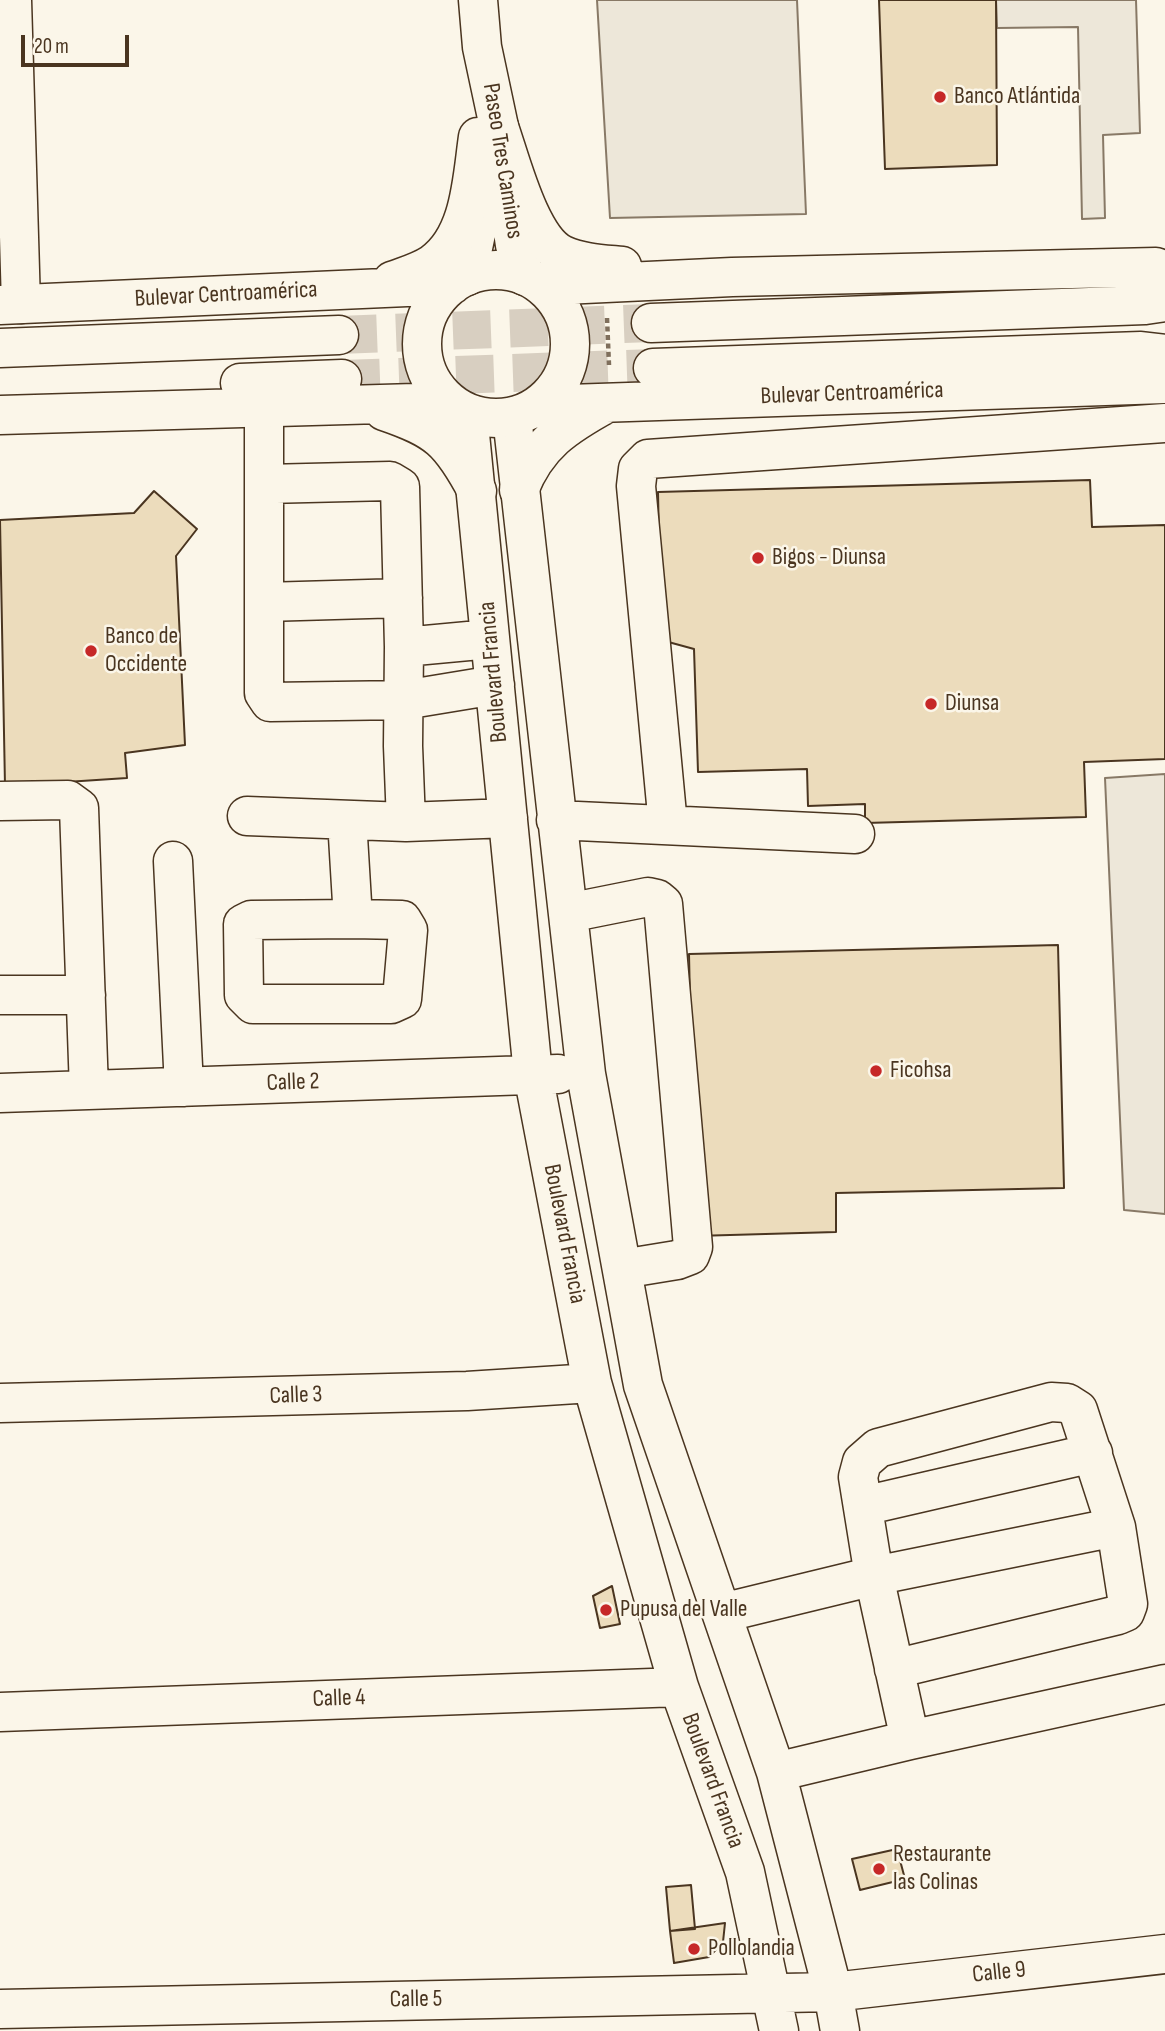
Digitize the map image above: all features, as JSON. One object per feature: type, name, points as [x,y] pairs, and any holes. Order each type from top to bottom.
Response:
[{"type":"street","points":[[10,305],[12,0]]},
{"type":"street","name":"Paseo Tres Caminos","points":[[478,0],[489,132],[511,218],[533,281]]},
{"type":"street","points":[[489,132],[534,223],[542,237],[554,249],[580,260],[605,265],[732,277]]},
{"type":"street","points":[[369,289],[430,265],[449,247],[459,229],[489,132]]},
{"type":"street","name":"Paseo Tres Caminos","points":[[459,280],[478,224],[489,132]]},
{"type":"street","points":[[459,408],[434,386],[425,366],[422,343],[426,321],[436,300],[459,280],[496,270],[533,281],[606,284],[732,277],[1156,267],[1165,271]]},
{"type":"street","name":"Bulevar Centroamérica","points":[[10,305],[369,289],[459,280]]},
{"type":"street","points":[[0,415],[369,405],[459,408],[497,419],[526,411],[555,389],[566,368],[570,345],[567,323],[557,302],[533,281]]},
{"type":"street","points":[[652,323],[1145,305],[1165,302]]},
{"type":"street","name":"Bulevar Centroamérica","points":[[0,348],[339,335]]},
{"type":"street","name":"Bulevar Centroamérica","points":[[653,368],[1141,351],[1165,354]]},
{"type":"street","points":[[0,391],[342,379]]},
{"type":"street","name":"Bulevar Centroamérica","points":[[526,411],[610,401],[1165,384]]},
{"type":"street","points":[[519,490],[533,459],[552,438],[610,401]]},
{"type":"street","points":[[369,405],[419,424],[439,436],[454,451],[477,491]]},
{"type":"street","name":"Boulevard Francia","points":[[459,408],[477,491],[533,1074],[592,1383],[679,1687],[745,1872],[779,2031]]},
{"type":"street","points":[[264,409],[264,693],[270,702],[404,699],[495,685]]},
{"type":"street","name":"Boulevard Francia","points":[[526,411],[519,490],[586,1074],[643,1385],[776,1772],[833,1992],[840,2031]]},
{"type":"street","points":[[668,825],[636,486],[638,469],[648,459],[1165,423]]},
{"type":"street","points":[[266,484],[390,481],[400,487],[406,822]]},
{"type":"street","points":[[265,602],[403,598]]},
{"type":"street","points":[[404,647],[490,639]]},
{"type":"street","points":[[0,801],[68,800],[79,808],[89,1090]]},
{"type":"street","points":[[247,816],[406,822],[508,818]]},
{"type":"street","points":[[347,820],[353,919]]},
{"type":"street","points":[[556,820],[855,834]]},
{"type":"street","points":[[173,861],[184,1087]]},
{"type":"street","points":[[568,913],[648,897],[663,904],[693,1247],[690,1255],[677,1260],[622,1269]]},
{"type":"street","points":[[0,995],[86,995]]},
{"type":"street","name":"Calle 2","points":[[0,1093],[586,1074]]},
{"type":"street","name":"Calle 3","points":[[0,1403],[467,1391],[592,1383]]},
{"type":"street","points":[[894,1669],[1125,1612],[1128,1604],[1116,1527],[1078,1410],[1066,1402],[1051,1402],[878,1448],[862,1462],[858,1477],[874,1576],[894,1669],[910,1740]]},
{"type":"street","points":[[863,1506],[1093,1453]]},
{"type":"street","points":[[722,1613],[874,1576],[1116,1527]]},
{"type":"street","points":[[776,1772],[1165,1684]]},
{"type":"street","name":"Calle 4","points":[[0,1712],[679,1687]]},
{"type":"street","name":"Calle 9","points":[[833,1992],[1165,1954]]},
{"type":"street","name":"Calle 5","points":[[0,2010],[833,1992]]},
{"type":"path","points":[[606,284],[610,401]]},
{"type":"shaded area","points":[[597,0],[797,0],[806,214],[610,218]]},
{"type":"shaded area","points":[[996,0],[1136,0],[1140,133],[1103,135],[1105,218],[1082,219],[1078,27],[997,28]]},
{"type":"shaded area","points":[[1165,774],[1165,1214],[1124,1210],[1105,778]]},
{"type":"building","name":"Banco Atlántida","points":[[879,0],[996,0],[997,165],[885,169]]},
{"type":"building","name":"Diunsa","points":[[1090,480],[1092,527],[1165,525],[1165,759],[1084,762],[1086,817],[865,823],[865,804],[808,806],[807,769],[698,772],[694,649],[661,640],[658,492]]},
{"type":"building","name":"Banco de Occidente","points":[[154,491],[197,529],[176,556],[185,745],[125,753],[127,778],[5,786],[0,520],[134,513]]},
{"type":"building","name":"Ficohsa","points":[[1058,945],[1064,1188],[836,1193],[836,1232],[695,1236],[689,954]]},
{"type":"building","name":"Pupusa del Valle","points":[[612,1586],[620,1624],[600,1628],[593,1596]]},
{"type":"building","name":"Restaurante las Colinas","points":[[897,1849],[905,1879],[860,1890],[852,1859]]},
{"type":"building","points":[[691,1885],[695,1929],[670,1931],[666,1887]]},
{"type":"building","name":"Pollolandia","points":[[725,1923],[723,1942],[709,1957],[674,1963],[670,1931]]},
{"type":"tunnel","points":[[339,335],[651,323]]},
{"type":"tunnel","points":[[342,379],[653,368]]},
{"type":"place","name":"Banco Atlántida","points":[[940,97]]},
{"type":"place","name":"Bigos - Diunsa","points":[[758,558]]},
{"type":"place","name":"Banco de Occidente","points":[[91,651]]},
{"type":"place","name":"Diunsa","points":[[931,704]]},
{"type":"place","name":"Ficohsa","points":[[876,1071]]},
{"type":"place","name":"Pupusa del Valle","points":[[606,1610]]},
{"type":"place","name":"Restaurante las Colinas","points":[[879,1869]]},
{"type":"place","name":"Pollolandia","points":[[694,1949]]}]
